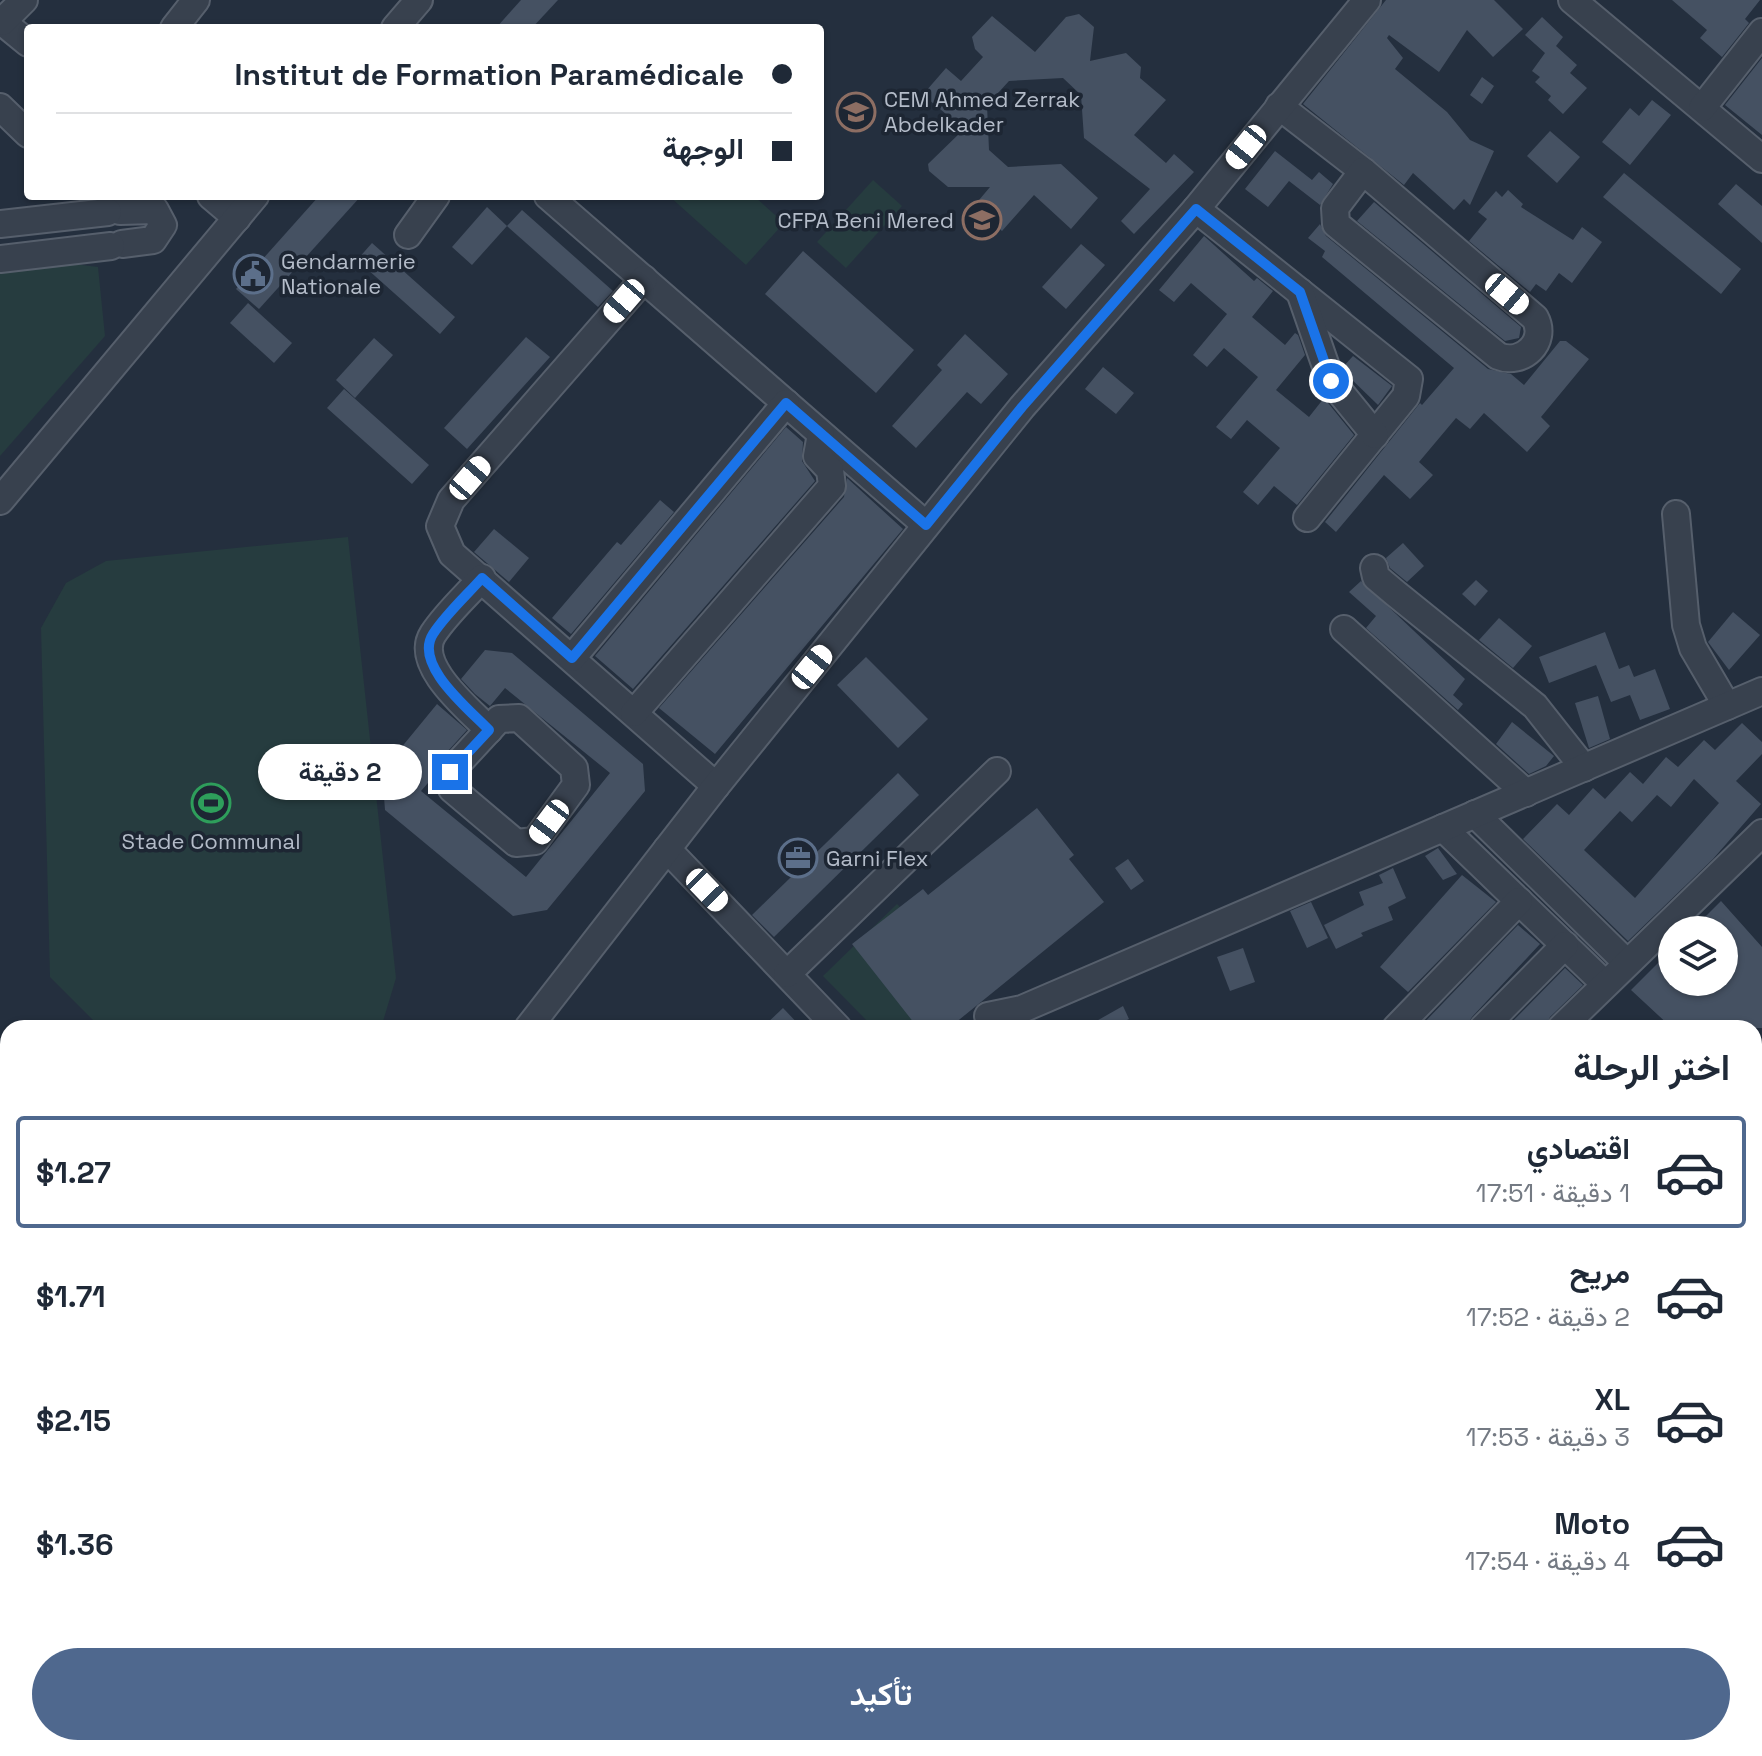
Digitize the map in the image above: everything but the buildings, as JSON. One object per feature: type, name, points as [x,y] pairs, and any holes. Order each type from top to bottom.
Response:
[{"type":"street","points":[[24,0],[1,21],[24,40]]},
{"type":"street","points":[[177,24],[196,0]]},
{"type":"street","points":[[398,24],[419,0]]},
{"type":"street","points":[[534,1020],[716,786],[1022,407],[1196,209],[1367,0]]},
{"type":"street","points":[[1572,0],[1762,159]]},
{"type":"street","points":[[1702,108],[1762,32]]},
{"type":"street","points":[[1279,106],[1363,171],[1535,318],[1539,333],[1525,355],[1511,360],[1498,356],[1336,224],[1335,208],[1363,171]]},
{"type":"street","points":[[0,107],[24,130]]},
{"type":"street","points":[[216,200],[237,218]]},
{"type":"street","points":[[0,501],[252,200]]},
{"type":"street","points":[[408,235],[433,200]]},
{"type":"street","points":[[553,200],[926,525]]},
{"type":"street","points":[[0,224],[40,208],[155,210],[163,225],[153,240],[0,259]]},
{"type":"street","points":[[1196,209],[1409,379],[1406,396],[1307,518]]},
{"type":"street","points":[[644,279],[451,500],[440,526],[452,554],[716,786]]},
{"type":"street","points":[[1300,292],[1331,381],[1375,435]]},
{"type":"street","points":[[572,658],[786,403]]},
{"type":"street","points":[[634,713],[832,486],[830,470],[817,456],[821,434]]},
{"type":"street","points":[[1676,514],[1686,625],[1693,648],[1727,706]]},
{"type":"street","points":[[1374,568],[1385,585],[1535,706],[1584,768]]},
{"type":"street","points":[[482,578],[431,637],[428,657],[438,677],[489,730]]},
{"type":"street","points":[[1344,629],[1526,793]]},
{"type":"street","points":[[988,1016],[1022,1009],[1762,691]]},
{"type":"street","points":[[519,718],[574,768],[576,785],[535,841],[516,843],[452,789],[450,772],[489,730],[499,719],[519,718]]},
{"type":"street","points":[[787,974],[997,771]]},
{"type":"street","points":[[1475,814],[1627,963]]},
{"type":"street","points":[[1443,828],[1605,984]]},
{"type":"street","points":[[1569,1020],[1762,833]]},
{"type":"street","points":[[667,849],[830,1020]]},
{"type":"street","points":[[1404,1020],[1519,901]]},
{"type":"street","points":[[1491,1020],[1565,945]]},
{"type":"green space","points":[[873,180],[902,206],[846,268],[817,242]]},
{"type":"green space","points":[[673,200],[758,200],[784,223],[746,265]]},
{"type":"green space","points":[[74,264],[98,267],[105,336],[0,456],[0,272]]},
{"type":"green space","name":"Stade Communal","points":[[348,537],[396,978],[383,1020],[93,1020],[50,977],[41,628],[66,583],[106,561]]},
{"type":"green space","points":[[897,904],[976,984],[939,1020],[866,1020],[823,976]]},
{"type":"place","name":"CEM Ahmed Zerrak Abdelkader","points":[[856,112]]},
{"type":"place","name":"CFPA Beni Mered","points":[[982,220]]},
{"type":"place","name":"Gendarmerie Nationale","points":[[253,274]]},
{"type":"place","name":"Stade Communal","points":[[211,803]]},
{"type":"place","name":"Garni Flex","points":[[798,858]]},
{"type":"route","points":[[450,772],[489,730],[438,677],[428,657],[431,637],[482,578],[572,658],[786,403],[926,525],[1022,407],[1196,209],[1300,292],[1331,381]]}]
